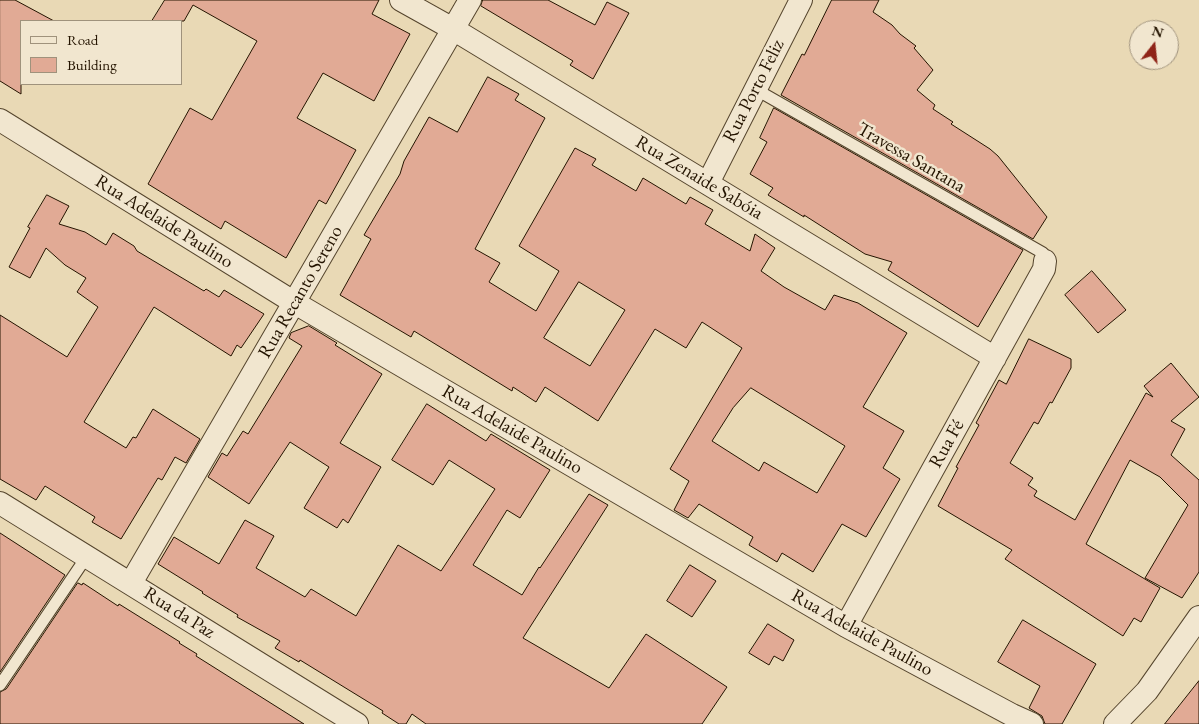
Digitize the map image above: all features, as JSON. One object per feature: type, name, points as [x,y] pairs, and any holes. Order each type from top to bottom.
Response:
[{"type":"street","name":"Rua Zenaide Sabóia","points":[[401,0],[453,29],[995,358]]},
{"type":"street","name":"Rua Recanto Sereno","points":[[131,583],[470,0]]},
{"type":"street","name":"Rua Porto Feliz","points":[[708,183],[801,0]]},
{"type":"street","name":"Rua Adelaide Paulino","points":[[0,120],[295,303],[846,626],[1032,724]]},
{"type":"street","name":"Rua Fé","points":[[846,626],[1044,269],[1045,261]]},
{"type":"street","name":"Rua da Paz","points":[[0,503],[357,724]]},
{"type":"street","points":[[1115,724],[1147,691],[1199,617]]},
{"type":"lane","name":"Travessa Santana","points":[[755,89],[1043,253],[1045,261]]},
{"type":"lane","points":[[0,685],[87,556]]},
{"type":"building","points":[[0,0],[15,0],[52,20],[20,20],[21,94],[0,81]]},
{"type":"building","points":[[165,0],[379,0],[372,14],[410,34],[374,101],[323,73],[297,118],[356,150],[326,204],[319,200],[286,258],[225,221],[221,229],[148,184],[190,108],[212,120],[257,41],[193,5],[184,21],[153,20]]},
{"type":"building","points":[[483,0],[548,0],[595,25],[607,2],[629,13],[593,79],[570,65],[573,61],[481,6]]},
{"type":"building","points":[[832,0],[879,0],[873,12],[892,25],[900,34],[916,46],[914,48],[933,70],[917,90],[935,105],[933,109],[953,122],[951,124],[998,156],[1047,217],[1033,239],[781,95]]},
{"type":"building","points":[[488,77],[519,94],[515,100],[545,118],[475,249],[500,263],[489,282],[536,311],[559,271],[519,246],[575,148],[596,159],[592,165],[636,191],[643,178],[686,204],[690,197],[713,210],[705,224],[750,251],[755,234],[775,248],[761,271],[784,287],[825,310],[834,295],[858,303],[907,333],[863,407],[904,431],[883,468],[900,479],[866,537],[842,524],[813,572],[782,553],[777,562],[749,545],[753,537],[699,504],[688,518],[674,510],[689,481],[670,469],[742,348],[702,322],[686,348],[655,329],[598,421],[545,387],[536,402],[513,387],[512,391],[414,331],[411,337],[340,295],[371,239],[364,235],[400,174],[404,161],[429,117],[457,132]],"holes":[[[579,282],[625,310],[590,366],[544,338]],[[751,388],[845,446],[817,493],[764,462],[759,471],[712,441],[733,408]]]},
{"type":"building","points":[[774,108],[1023,250],[978,327],[888,270],[892,262],[865,254],[804,215],[804,217],[768,195],[773,188],[750,174],[767,142],[760,138]]},
{"type":"building","points":[[47,195],[69,206],[59,224],[85,232],[106,245],[113,233],[134,246],[137,251],[204,291],[206,289],[219,297],[224,290],[264,314],[241,348],[237,345],[231,356],[154,307],[84,422],[126,448],[133,437],[136,438],[153,409],[200,439],[186,463],[175,457],[162,480],[158,478],[121,539],[92,522],[95,517],[45,486],[36,500],[0,479],[0,315],[67,357],[98,307],[77,292],[86,278],[65,265],[46,248],[30,278],[9,267],[30,228],[28,227]]},
{"type":"building","points":[[1092,271],[1126,310],[1098,333],[1065,295]]},
{"type":"building","points":[[309,326],[337,343],[335,345],[382,374],[340,443],[381,467],[348,523],[343,519],[337,528],[304,508],[329,467],[290,442],[249,504],[208,477],[222,453],[227,456],[243,431],[248,434],[302,346],[289,338],[291,333]]},
{"type":"building","points":[[1029,339],[1071,359],[1071,368],[1052,403],[1050,402],[1038,424],[1034,422],[1010,463],[1033,478],[1028,485],[1037,491],[1034,496],[1075,520],[1146,393],[1153,397],[1144,386],[1171,363],[1199,397],[1171,421],[1185,429],[1171,455],[1199,480],[1199,572],[1182,598],[1145,578],[1188,505],[1160,477],[1130,460],[1086,544],[1160,588],[1141,622],[1134,618],[1123,636],[1005,559],[1012,550],[938,506],[958,468],[956,467],[979,425],[976,423],[999,380],[1006,384]]},
{"type":"building","points":[[427,404],[486,441],[491,434],[550,470],[520,518],[507,510],[473,565],[522,595],[589,494],[608,505],[523,638],[609,688],[646,634],[727,687],[702,724],[426,724],[412,714],[406,724],[399,724],[382,713],[383,711],[300,660],[299,662],[275,648],[280,641],[237,617],[238,615],[158,564],[174,537],[219,564],[245,520],[274,536],[256,568],[305,597],[311,589],[356,616],[398,545],[441,571],[495,489],[449,460],[433,485],[392,460]]},
{"type":"building","points":[[0,533],[65,575],[0,672]]},
{"type":"building","points":[[690,565],[716,581],[692,617],[667,601]]},
{"type":"building","points":[[78,583],[82,585],[83,583],[180,642],[197,654],[196,656],[304,724],[0,724],[0,692],[6,689]]},
{"type":"building","points":[[1023,620],[1096,664],[1062,724],[1045,724],[1042,716],[1029,708],[1040,686],[998,662]]},
{"type":"building","points":[[768,624],[794,640],[783,661],[774,656],[769,665],[749,653]]},
{"type":"building","points":[[1199,681],[1199,724],[1165,724]]}]
